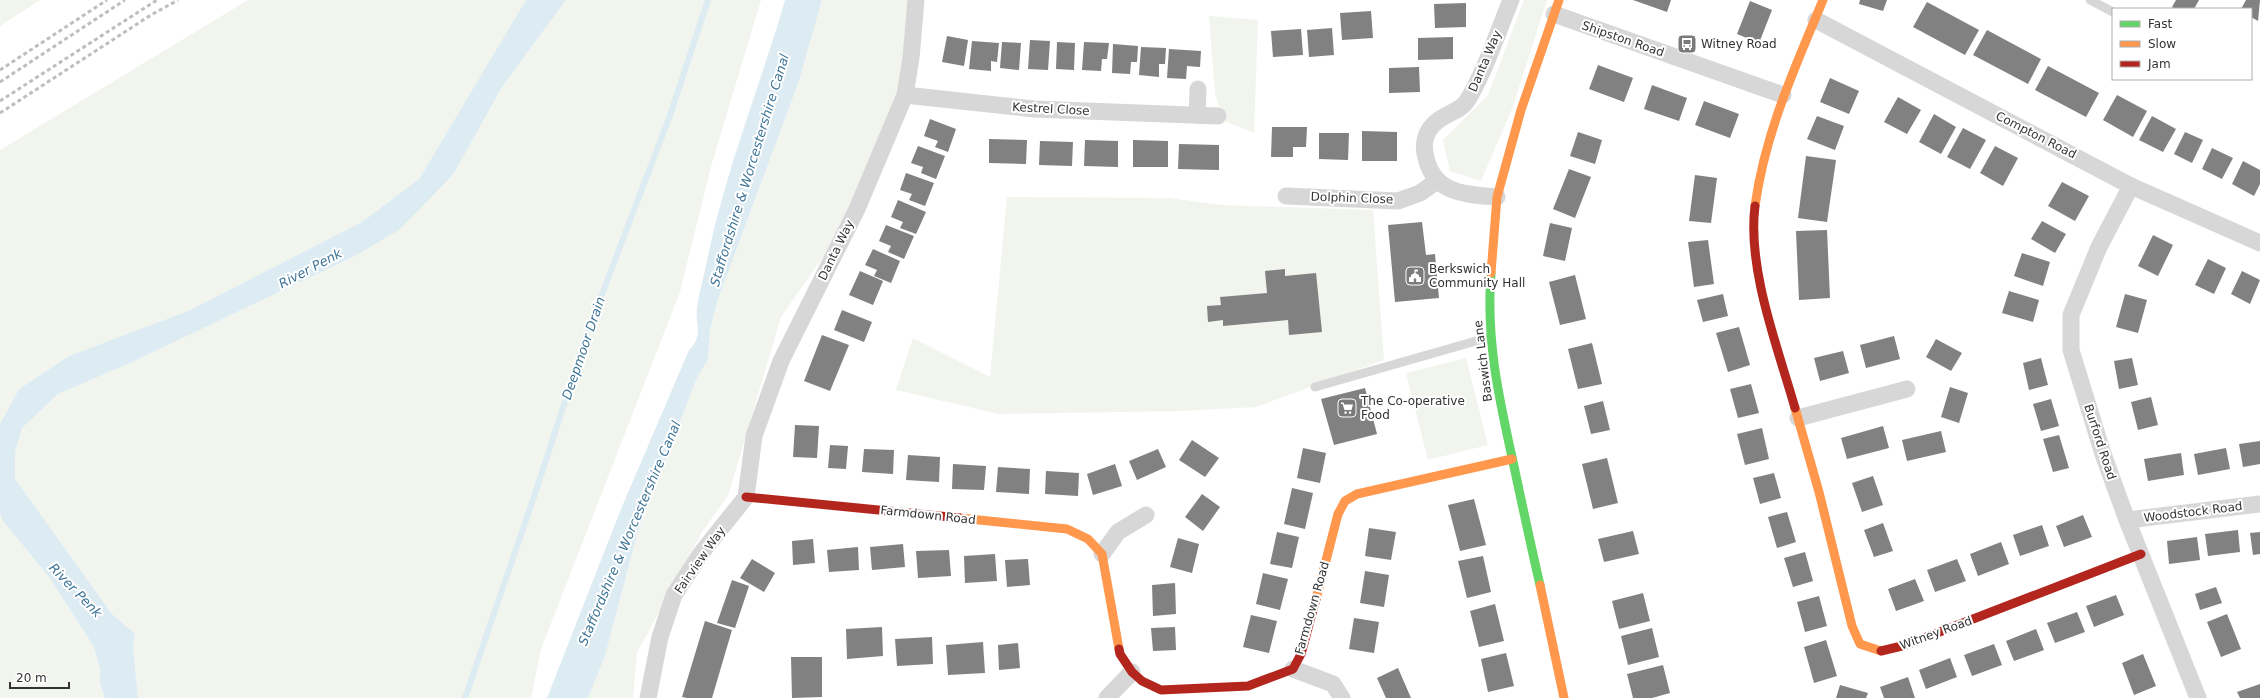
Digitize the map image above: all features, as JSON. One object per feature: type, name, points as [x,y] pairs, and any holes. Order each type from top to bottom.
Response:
[{"type":"street","name":"Danta Way","points":[[746,497],[754,436],[781,361],[857,209],[905,95],[911,58],[916,0]]},
{"type":"street","name":"Danta Way","points":[[1437,181],[1431,174],[1427,165],[1425,137],[1432,125],[1444,115],[1467,102],[1511,0]]},
{"type":"street","name":"Witney Road","points":[[1823,0],[1816,20],[1783,95],[1759,176],[1754,214],[1755,255],[1764,298],[1819,492],[1852,626],[1860,644],[1882,651],[1906,645],[2140,554]]},
{"type":"street","name":"Shipston Road","points":[[1556,7],[1783,95]]},
{"type":"street","name":"Baswich Lane","points":[[1556,7],[1508,153],[1497,197],[1491,265],[1490,337],[1497,388],[1564,698]]},
{"type":"street","name":"Compton Road","points":[[1816,20],[2131,186],[2260,243]]},
{"type":"street","points":[[1197,116],[1198,89]]},
{"type":"street","name":"Kestrel Close","points":[[905,95],[1034,110],[1218,116]]},
{"type":"street","name":"Dolphin Close","points":[[1286,196],[1398,201],[1420,193],[1437,181]]},
{"type":"street","points":[[1437,181],[1450,189],[1463,194],[1497,197]]},
{"type":"street","name":"Burford Road","points":[[2131,186],[2099,247],[2071,315],[2071,350],[2103,454],[2127,520],[2198,698]]},
{"type":"street","points":[[1798,418],[1907,389]]},
{"type":"street","name":"Farmdown Road","points":[[746,497],[1067,529],[1088,539],[1102,554],[1120,654],[1132,672],[1142,681],[1161,690],[1248,686],[1276,677],[1293,669],[1301,654],[1338,514],[1345,502],[1357,494],[1512,460]]},
{"type":"street","name":"Fairview Way","points":[[648,698],[660,637],[674,595],[702,552],[746,497]]},
{"type":"street","name":"Woodstock Road","points":[[2127,520],[2260,504]]},
{"type":"street","points":[[1102,554],[1118,532],[1146,515]]},
{"type":"street","points":[[1293,669],[1333,684],[1342,698]]},
{"type":"street","points":[[1107,698],[1132,672]]},
{"type":"lane","points":[[2090,0],[2112,11]]},
{"type":"lane","points":[[1315,387],[1490,337]]},
{"type":"shaded area","points":[[0,0],[40,0],[0,26]]},
{"type":"shaded area","points":[[248,0],[526,0],[419,179],[362,222],[188,311],[69,356],[19,389],[0,424],[0,150]]},
{"type":"shaded area","points":[[566,0],[761,0],[712,163],[680,292],[541,649],[531,698],[138,698],[133,646],[134,634],[112,614],[15,479],[15,452],[22,428],[58,394],[128,364],[355,256],[399,230],[453,175],[502,87]]},
{"type":"shaded area","points":[[822,0],[915,0],[905,95],[857,209],[781,317],[728,496],[703,530],[637,653],[633,698],[588,698],[605,656],[638,531],[696,380],[708,359],[710,330],[717,302],[799,81]]},
{"type":"shaded area","points":[[1524,0],[1547,0],[1512,109],[1481,181],[1450,171],[1443,140],[1488,95]]},
{"type":"shaded area","points":[[1209,16],[1258,20],[1254,133],[1224,121],[1215,94]]},
{"type":"shaded area","points":[[1007,197],[1169,198],[1221,205],[1373,210],[1384,360],[1256,407],[1181,411],[999,414],[896,390],[913,338],[990,377]]},
{"type":"shaded area","points":[[1466,358],[1488,445],[1428,460],[1406,373]]},
{"type":"shaded area","points":[[0,514],[3,521],[49,577],[94,647],[100,670],[100,683],[105,698],[0,698]]},
{"type":"water","name":"River Penk","points":[[526,0],[566,0],[502,87],[453,175],[399,230],[355,256],[128,364],[58,394],[22,428],[15,452],[15,479],[112,614],[135,634],[133,646],[138,698],[105,698],[100,683],[100,670],[94,647],[49,577],[3,521],[0,514],[0,424],[19,389],[69,356],[188,311],[362,222],[419,179]]},
{"type":"water","name":"Staffordshire & Worcestershire Canal","points":[[785,0],[822,0],[799,81],[717,302],[710,330],[708,359],[696,380],[638,531],[605,656],[588,698],[547,698],[621,509],[689,350],[694,345],[698,335],[697,308],[714,228],[723,194]]},
{"type":"building","points":[[1633,0],[1671,0],[1667,12]]},
{"type":"building","points":[[1860,0],[1887,0],[1883,11],[1859,4]]},
{"type":"building","points":[[2176,0],[2199,0],[2195,8],[2172,7]]},
{"type":"building","points":[[2246,0],[2260,0],[2258,21],[2252,18],[2252,8],[2242,8]]},
{"type":"building","points":[[1750,1],[1772,10],[1759,43],[1737,34]]},
{"type":"building","points":[[1927,2],[1979,30],[1965,55],[1913,27]]},
{"type":"building","points":[[1466,3],[1466,27],[1435,28],[1434,4]]},
{"type":"building","points":[[1371,11],[1373,38],[1342,40],[1340,13]]},
{"type":"building","points":[[1332,28],[1334,55],[1309,57],[1307,30]]},
{"type":"building","points":[[1301,29],[1303,55],[1273,57],[1271,31]]},
{"type":"building","points":[[1987,30],[2041,59],[2028,84],[1973,55]]},
{"type":"building","points":[[947,36],[968,40],[964,66],[942,62]]},
{"type":"building","points":[[1453,37],[1453,59],[1418,60],[1418,38]]},
{"type":"building","points":[[1030,40],[1050,41],[1048,70],[1028,69]]},
{"type":"building","points":[[972,41],[999,43],[997,62],[991,61],[991,71],[969,69]]},
{"type":"building","points":[[1002,42],[1021,43],[1019,70],[1000,68]]},
{"type":"building","points":[[1057,42],[1075,43],[1074,70],[1056,69]]},
{"type":"building","points":[[1084,42],[1109,43],[1107,59],[1102,59],[1101,71],[1082,70]]},
{"type":"building","points":[[1113,44],[1138,46],[1137,62],[1131,62],[1130,74],[1112,73]]},
{"type":"building","points":[[1141,47],[1166,48],[1165,64],[1159,64],[1159,77],[1139,75]]},
{"type":"building","points":[[1169,49],[1201,51],[1200,67],[1187,66],[1186,79],[1167,78]]},
{"type":"building","points":[[1598,65],[1633,78],[1624,102],[1589,89]]},
{"type":"building","points":[[2048,66],[2099,93],[2086,117],[2035,90]]},
{"type":"building","points":[[1419,67],[1420,92],[1389,93],[1389,68]]},
{"type":"building","points":[[1830,78],[1859,91],[1849,114],[1820,102]]},
{"type":"building","points":[[1652,85],[1687,98],[1679,121],[1644,109]]},
{"type":"building","points":[[2117,95],[2147,111],[2133,137],[2103,120]]},
{"type":"building","points":[[1898,97],[1921,110],[1907,134],[1884,122]]},
{"type":"building","points":[[1704,101],[1739,114],[1730,138],[1695,125]]},
{"type":"building","points":[[1934,114],[1956,127],[1941,154],[1919,142]]},
{"type":"building","points":[[1817,116],[1844,126],[1835,150],[1807,139]]},
{"type":"building","points":[[2152,116],[2176,129],[2163,152],[2139,140]]},
{"type":"building","points":[[930,119],[956,129],[948,152],[935,147],[938,141],[924,136]]},
{"type":"building","points":[[1272,127],[1307,127],[1306,147],[1293,147],[1293,157],[1271,157]]},
{"type":"building","points":[[1963,128],[1986,140],[1970,169],[1947,157]]},
{"type":"building","points":[[1362,131],[1397,132],[1397,161],[1362,161]]},
{"type":"building","points":[[1578,132],[1602,140],[1595,164],[1570,156]]},
{"type":"building","points":[[2185,132],[2203,140],[2192,163],[2174,154]]},
{"type":"building","points":[[1319,133],[1349,133],[1348,160],[1319,159]]},
{"type":"building","points":[[989,139],[1027,140],[1026,164],[989,163]]},
{"type":"building","points":[[1085,140],[1118,141],[1118,167],[1084,166]]},
{"type":"building","points":[[1133,140],[1168,141],[1168,167],[1133,167]]},
{"type":"building","points":[[1040,141],[1073,142],[1072,166],[1039,165]]},
{"type":"building","points":[[1179,144],[1219,145],[1219,170],[1178,169]]},
{"type":"building","points":[[918,146],[945,156],[936,179],[921,173],[923,167],[911,163]]},
{"type":"building","points":[[1995,146],[2018,158],[2003,186],[1980,173]]},
{"type":"building","points":[[2212,148],[2233,158],[2222,179],[2202,169]]},
{"type":"building","points":[[1806,156],[1836,160],[1827,222],[1798,218]]},
{"type":"building","points":[[2243,161],[2260,170],[2260,184],[2254,196],[2232,184]]},
{"type":"building","points":[[1569,169],[1591,177],[1575,218],[1553,209]]},
{"type":"building","points":[[906,173],[934,183],[925,206],[909,200],[912,194],[900,190]]},
{"type":"building","points":[[1695,175],[1717,178],[1711,223],[1689,221]]},
{"type":"building","points":[[2062,182],[2089,196],[2075,221],[2048,206]]},
{"type":"building","points":[[898,200],[926,212],[916,234],[900,228],[903,222],[891,217]]},
{"type":"building","points":[[2042,221],[2066,234],[2055,253],[2031,239]]},
{"type":"building","name":"Berkswich Community Hall","points":[[1422,222],[1426,255],[1435,254],[1439,298],[1395,302],[1388,225]]},
{"type":"building","points":[[1550,223],[1572,228],[1565,261],[1543,256]]},
{"type":"building","points":[[886,225],[914,236],[904,259],[888,252],[891,246],[879,241]]},
{"type":"building","points":[[1827,230],[1830,298],[1799,300],[1796,231]]},
{"type":"building","points":[[2153,235],[2173,245],[2158,276],[2138,266]]},
{"type":"building","points":[[1708,240],[1714,284],[1694,287],[1688,242]]},
{"type":"building","points":[[873,249],[900,261],[891,283],[874,276],[877,270],[865,265]]},
{"type":"building","points":[[2022,253],[2050,262],[2043,286],[2014,276]]},
{"type":"building","points":[[2208,259],[2226,268],[2214,294],[2195,285]]},
{"type":"building","points":[[1285,269],[1285,276],[1316,273],[1322,332],[1289,335],[1288,320],[1223,326],[1223,320],[1208,322],[1207,306],[1221,305],[1220,297],[1267,293],[1265,271]]},
{"type":"building","points":[[860,271],[883,281],[873,305],[849,295]]},
{"type":"building","points":[[2242,271],[2260,280],[2250,304],[2231,294]]},
{"type":"building","points":[[1575,275],[1586,319],[1560,325],[1549,282]]},
{"type":"building","points":[[2009,291],[2039,300],[2033,322],[2002,313]]},
{"type":"building","points":[[1723,294],[1728,316],[1703,322],[1697,300]]},
{"type":"building","points":[[2125,294],[2147,300],[2138,333],[2116,327]]},
{"type":"building","points":[[842,310],[872,322],[864,342],[834,330]]},
{"type":"building","points":[[1739,327],[1750,365],[1728,372],[1716,333]]},
{"type":"building","points":[[822,335],[849,345],[830,391],[804,381]]},
{"type":"building","points":[[1894,336],[1900,359],[1866,368],[1860,345]]},
{"type":"building","points":[[1936,339],[1962,353],[1951,371],[1926,357]]},
{"type":"building","points":[[1592,343],[1602,384],[1578,389],[1568,349]]},
{"type":"building","points":[[1843,351],[1849,373],[1820,381],[1814,358]]},
{"type":"building","points":[[2041,358],[2048,385],[2029,390],[2023,363]]},
{"type":"building","points":[[2132,358],[2138,385],[2119,389],[2114,361]]},
{"type":"building","points":[[1751,384],[1759,413],[1738,418],[1730,389]]},
{"type":"building","points":[[1950,387],[1968,393],[1959,423],[1941,417]]},
{"type":"building","name":"The Co-operative Food","points":[[1365,388],[1377,434],[1334,445],[1321,399]]},
{"type":"building","points":[[2151,397],[2158,425],[2138,430],[2131,402]]},
{"type":"building","points":[[2051,399],[2059,426],[2041,431],[2033,404]]},
{"type":"building","points":[[1603,401],[1610,430],[1591,434],[1584,406]]},
{"type":"building","points":[[795,425],[819,426],[817,458],[793,457]]},
{"type":"building","points":[[1883,426],[1889,448],[1847,459],[1841,438]]},
{"type":"building","points":[[1762,428],[1769,459],[1745,465],[1737,434]]},
{"type":"building","points":[[1941,431],[1946,452],[1907,461],[1902,440]]},
{"type":"building","points":[[2059,435],[2069,468],[2053,472],[2043,439]]},
{"type":"building","points":[[1192,440],[1219,458],[1205,477],[1179,460]]},
{"type":"building","points":[[2260,441],[2260,464],[2243,467],[2239,444]]},
{"type":"building","points":[[830,445],[848,446],[846,469],[828,468]]},
{"type":"building","points":[[1303,448],[1326,453],[1320,483],[1297,478]]},
{"type":"building","points":[[2226,448],[2230,469],[2198,475],[2194,454]]},
{"type":"building","points":[[864,449],[894,450],[893,474],[862,472]]},
{"type":"building","points":[[1158,449],[1166,467],[1137,480],[1129,461]]},
{"type":"building","points":[[2181,453],[2184,475],[2148,481],[2144,459]]},
{"type":"building","points":[[908,455],[940,457],[939,482],[906,480]]},
{"type":"building","points":[[1607,458],[1618,503],[1593,509],[1582,464]]},
{"type":"building","points":[[953,464],[986,466],[984,490],[952,489]]},
{"type":"building","points":[[1115,464],[1122,486],[1093,495],[1087,474]]},
{"type":"building","points":[[998,467],[1030,469],[1029,494],[996,492]]},
{"type":"building","points":[[1046,471],[1079,473],[1078,496],[1045,494]]},
{"type":"building","points":[[1774,473],[1781,498],[1760,504],[1753,478]]},
{"type":"building","points":[[1873,476],[1883,505],[1862,512],[1852,483]]},
{"type":"building","points":[[1292,488],[1313,493],[1305,529],[1284,524]]},
{"type":"building","points":[[1202,494],[1220,507],[1203,531],[1185,517]]},
{"type":"building","points":[[1474,499],[1486,545],[1460,551],[1448,505]]},
{"type":"building","points":[[1787,512],[1796,542],[1777,548],[1768,517]]},
{"type":"building","points":[[2083,515],[2092,537],[2064,547],[2056,526]]},
{"type":"building","points":[[1883,523],[1893,551],[1874,557],[1864,530]]},
{"type":"building","points":[[2042,525],[2049,546],[2020,556],[2013,535]]},
{"type":"building","points":[[1369,528],[1396,532],[1391,560],[1365,556]]},
{"type":"building","points":[[2238,530],[2240,552],[2208,556],[2205,534]]},
{"type":"building","points":[[1633,531],[1639,554],[1604,562],[1598,539]]},
{"type":"building","points":[[1277,532],[1299,537],[1292,568],[1270,564]]},
{"type":"building","points":[[2260,532],[2260,554],[2253,555],[2250,533]]},
{"type":"building","points":[[2197,537],[2200,560],[2169,564],[2167,541]]},
{"type":"building","points":[[1178,538],[1199,544],[1192,573],[1170,567]]},
{"type":"building","points":[[813,539],[815,563],[793,565],[792,541]]},
{"type":"building","points":[[2001,542],[2009,564],[1978,576],[1970,554]]},
{"type":"building","points":[[903,544],[905,567],[872,570],[870,547]]},
{"type":"building","points":[[858,547],[859,570],[829,572],[827,550]]},
{"type":"building","points":[[949,550],[951,576],[918,578],[916,551]]},
{"type":"building","points":[[1805,552],[1813,581],[1793,587],[1784,558]]},
{"type":"building","points":[[995,554],[997,581],[965,583],[964,556]]},
{"type":"building","points":[[1483,556],[1491,592],[1467,598],[1458,561]]},
{"type":"building","points":[[752,559],[775,573],[764,592],[740,578]]},
{"type":"building","points":[[1028,559],[1030,585],[1007,587],[1005,560]]},
{"type":"building","points":[[1957,559],[1966,581],[1935,592],[1927,570]]},
{"type":"building","points":[[1365,571],[1389,575],[1384,607],[1360,603]]},
{"type":"building","points":[[1263,573],[1288,579],[1280,610],[1256,604]]},
{"type":"building","points":[[1915,579],[1924,601],[1896,611],[1888,589]]},
{"type":"building","points":[[732,580],[749,586],[735,628],[717,623]]},
{"type":"building","points":[[1175,583],[1176,614],[1153,616],[1152,585]]},
{"type":"building","points":[[2216,587],[2222,603],[2200,610],[2195,594]]},
{"type":"building","points":[[1643,593],[1650,621],[1619,629],[1612,601]]},
{"type":"building","points":[[2116,595],[2124,615],[2094,627],[2086,606]]},
{"type":"building","points":[[1819,596],[1827,626],[1805,632],[1797,602]]},
{"type":"building","points":[[1495,604],[1504,641],[1479,647],[1470,611]]},
{"type":"building","points":[[2077,612],[2085,632],[2055,643],[2047,623]]},
{"type":"building","points":[[2227,614],[2241,649],[2221,657],[2207,622]]},
{"type":"building","points":[[1251,615],[1277,621],[1269,653],[1243,647]]},
{"type":"building","points":[[1354,618],[1379,622],[1374,653],[1349,649]]},
{"type":"building","points":[[705,621],[732,630],[712,698],[682,697]]},
{"type":"building","points":[[882,627],[883,656],[847,659],[846,629]]},
{"type":"building","points":[[1175,627],[1176,650],[1153,651],[1151,628]]},
{"type":"building","points":[[1652,628],[1659,657],[1628,665],[1621,636]]},
{"type":"building","points":[[2036,629],[2044,650],[2014,661],[2006,641]]},
{"type":"building","points":[[932,637],[933,664],[897,666],[895,639]]},
{"type":"building","points":[[1826,640],[1837,676],[1814,683],[1804,647]]},
{"type":"building","points":[[983,642],[985,673],[948,675],[946,645]]},
{"type":"building","points":[[1018,643],[1020,668],[999,670],[998,645]]},
{"type":"building","points":[[1994,644],[2002,665],[1972,676],[1964,655]]},
{"type":"building","points":[[1506,653],[1514,686],[1488,692],[1481,659]]},
{"type":"building","points":[[2143,654],[2156,686],[2134,695],[2122,663]]},
{"type":"building","points":[[791,657],[822,657],[822,697],[792,698]]},
{"type":"building","points":[[1950,658],[1957,677],[1926,689],[1919,670]]},
{"type":"building","points":[[1663,665],[1670,693],[1652,698],[1633,698],[1627,674]]},
{"type":"building","points":[[1398,668],[1411,698],[1386,698],[1377,678]]},
{"type":"building","points":[[1908,677],[1915,698],[1884,698],[1880,687]]},
{"type":"building","points":[[2260,684],[2260,698],[2240,698],[2237,692]]},
{"type":"building","points":[[1840,685],[1868,693],[1866,698],[1836,698]]},
{"type":"waterway","name":"Deepmoor Drain","points":[[465,698],[537,488],[585,339],[669,118],[708,0]]},
{"type":"railway","points":[[0,70],[107,0]]},
{"type":"railway","points":[[0,82],[125,0]]},
{"type":"railway","points":[[0,101],[157,0]]},
{"type":"railway","points":[[0,113],[151,15],[178,0]]},
{"type":"traffic: fast","points":[[1491,273],[1490,320],[1494,366],[1507,434],[1540,585]]},
{"type":"traffic: slow","points":[[1491,273],[1497,197],[1521,110],[1559,0]]},
{"type":"traffic: slow","points":[[1755,206],[1766,152],[1782,101],[1823,0]]},
{"type":"traffic: slow","points":[[1795,408],[1819,492],[1852,626],[1860,644],[1881,651]]},
{"type":"traffic: slow","points":[[1316,599],[1338,514],[1345,501],[1357,494],[1512,459]]},
{"type":"traffic: slow","points":[[960,518],[1067,529],[1088,539],[1102,554],[1119,649]]},
{"type":"traffic: slow","points":[[1540,585],[1564,698]]},
{"type":"traffic: jam","points":[[1755,206],[1755,256],[1760,282],[1773,334],[1795,408]]},
{"type":"traffic: jam","points":[[746,497],[960,518]]},
{"type":"traffic: jam","points":[[1881,651],[1906,645],[2141,554]]},
{"type":"traffic: jam","points":[[1119,649],[1120,654],[1132,672],[1142,681],[1161,690],[1248,686],[1293,669],[1301,654],[1316,599]]},
{"type":"place","name":"Witney Road","points":[[1687,44]]},
{"type":"place","name":"Berkswich Community Hall","points":[[1415,276]]},
{"type":"place","name":"The Co-operative Food","points":[[1347,408]]}]
